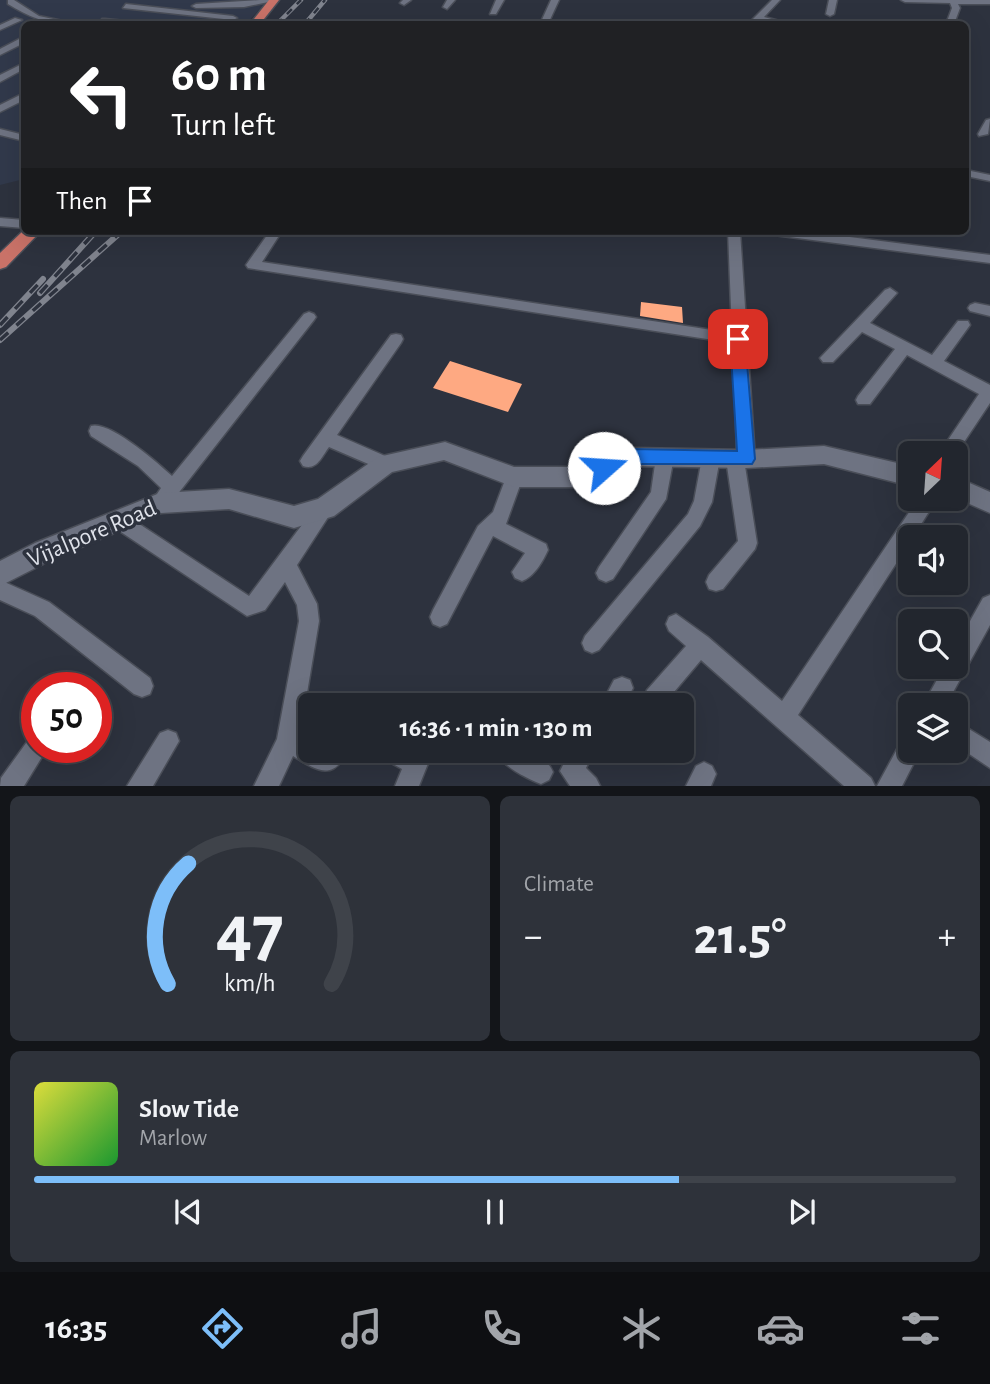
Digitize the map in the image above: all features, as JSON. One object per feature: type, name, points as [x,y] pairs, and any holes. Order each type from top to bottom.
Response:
[{"type":"highway","points":[[257,21],[274,0]]},
{"type":"highway","points":[[0,263],[29,235]]},
{"type":"main road","name":"Vijalpore Road","points":[[0,575],[44,551],[118,520],[166,495],[229,499],[294,517],[325,508],[386,464],[445,451],[514,477],[586,477],[632,457],[741,459],[824,455],[898,473]]},
{"type":"main road","points":[[968,493],[990,503]]},
{"type":"street","points":[[181,13],[197,5],[241,5],[274,0]]},
{"type":"street","points":[[493,12],[499,0]]},
{"type":"street","points":[[545,21],[555,0]]},
{"type":"street","points":[[757,21],[776,0]]},
{"type":"street","points":[[830,14],[833,0]]},
{"type":"street","points":[[905,0],[990,2]]},
{"type":"street","points":[[11,2],[37,18],[55,21]]},
{"type":"street","points":[[951,21],[956,8],[953,2]]},
{"type":"street","points":[[126,6],[233,18]]},
{"type":"street","points":[[0,28],[18,20]]},
{"type":"street","points":[[0,53],[21,42]]},
{"type":"street","points":[[0,53],[21,58]]},
{"type":"street","points":[[0,79],[21,68]]},
{"type":"street","points":[[0,109],[21,98]]},
{"type":"street","points":[[983,134],[990,123]]},
{"type":"street","points":[[0,132],[21,137]]},
{"type":"street","points":[[969,174],[990,178]]},
{"type":"street","points":[[0,222],[21,224]]},
{"type":"street","points":[[273,235],[253,265],[738,339]]},
{"type":"street","points":[[716,582],[748,543],[741,459],[734,235]]},
{"type":"street","points":[[804,235],[990,260]]},
{"type":"street","points":[[828,359],[890,292]]},
{"type":"street","points":[[975,308],[990,310]]},
{"type":"street","points":[[97,431],[144,461],[166,495],[309,317]]},
{"type":"street","points":[[934,363],[963,325]]},
{"type":"street","points":[[861,326],[990,392],[956,441]]},
{"type":"street","points":[[309,461],[396,339]]},
{"type":"street","points":[[864,400],[904,348]]},
{"type":"street","points":[[326,438],[386,464]]},
{"type":"street","points":[[606,573],[660,494],[665,457]]},
{"type":"street","points":[[592,643],[694,520],[703,502],[711,458]]},
{"type":"street","points":[[440,617],[491,526],[501,517],[514,477]]},
{"type":"street","points":[[118,520],[247,606],[257,603],[325,508]]},
{"type":"street","points":[[785,717],[920,511]]},
{"type":"street","points":[[491,526],[538,550],[522,572]]},
{"type":"street","points":[[266,786],[288,741],[310,612],[286,564]]},
{"type":"street","points":[[0,590],[42,609],[142,686]]},
{"type":"street","points":[[941,693],[990,606]]},
{"type":"street","points":[[676,624],[863,786]]},
{"type":"street","points":[[659,693],[701,644]]},
{"type":"street","points":[[968,740],[990,756]]},
{"type":"street","points":[[139,786],[168,741]]},
{"type":"street","points":[[288,741],[298,747]]},
{"type":"street","points":[[9,786],[26,763]]},
{"type":"street","points":[[526,763],[541,772]]},
{"type":"street","points":[[576,763],[572,771],[588,786]]},
{"type":"street","points":[[889,786],[902,763]]},
{"type":"shaded area","points":[[0,0],[268,0],[249,21],[21,21],[21,180],[0,185]]},
{"type":"building","points":[[641,302],[682,307],[683,323],[640,316]]},
{"type":"building","points":[[450,361],[522,384],[508,412],[433,388]]},
{"type":"railway","points":[[280,21],[301,0]]},
{"type":"railway","points":[[308,21],[325,0]]},
{"type":"railway","points":[[40,293],[92,235]]},
{"type":"railway","points":[[0,340],[118,235]]},
{"type":"railway","points":[[0,325],[43,279]]},
{"type":"route","points":[[604,468],[632,457],[746,459],[738,339]]}]
